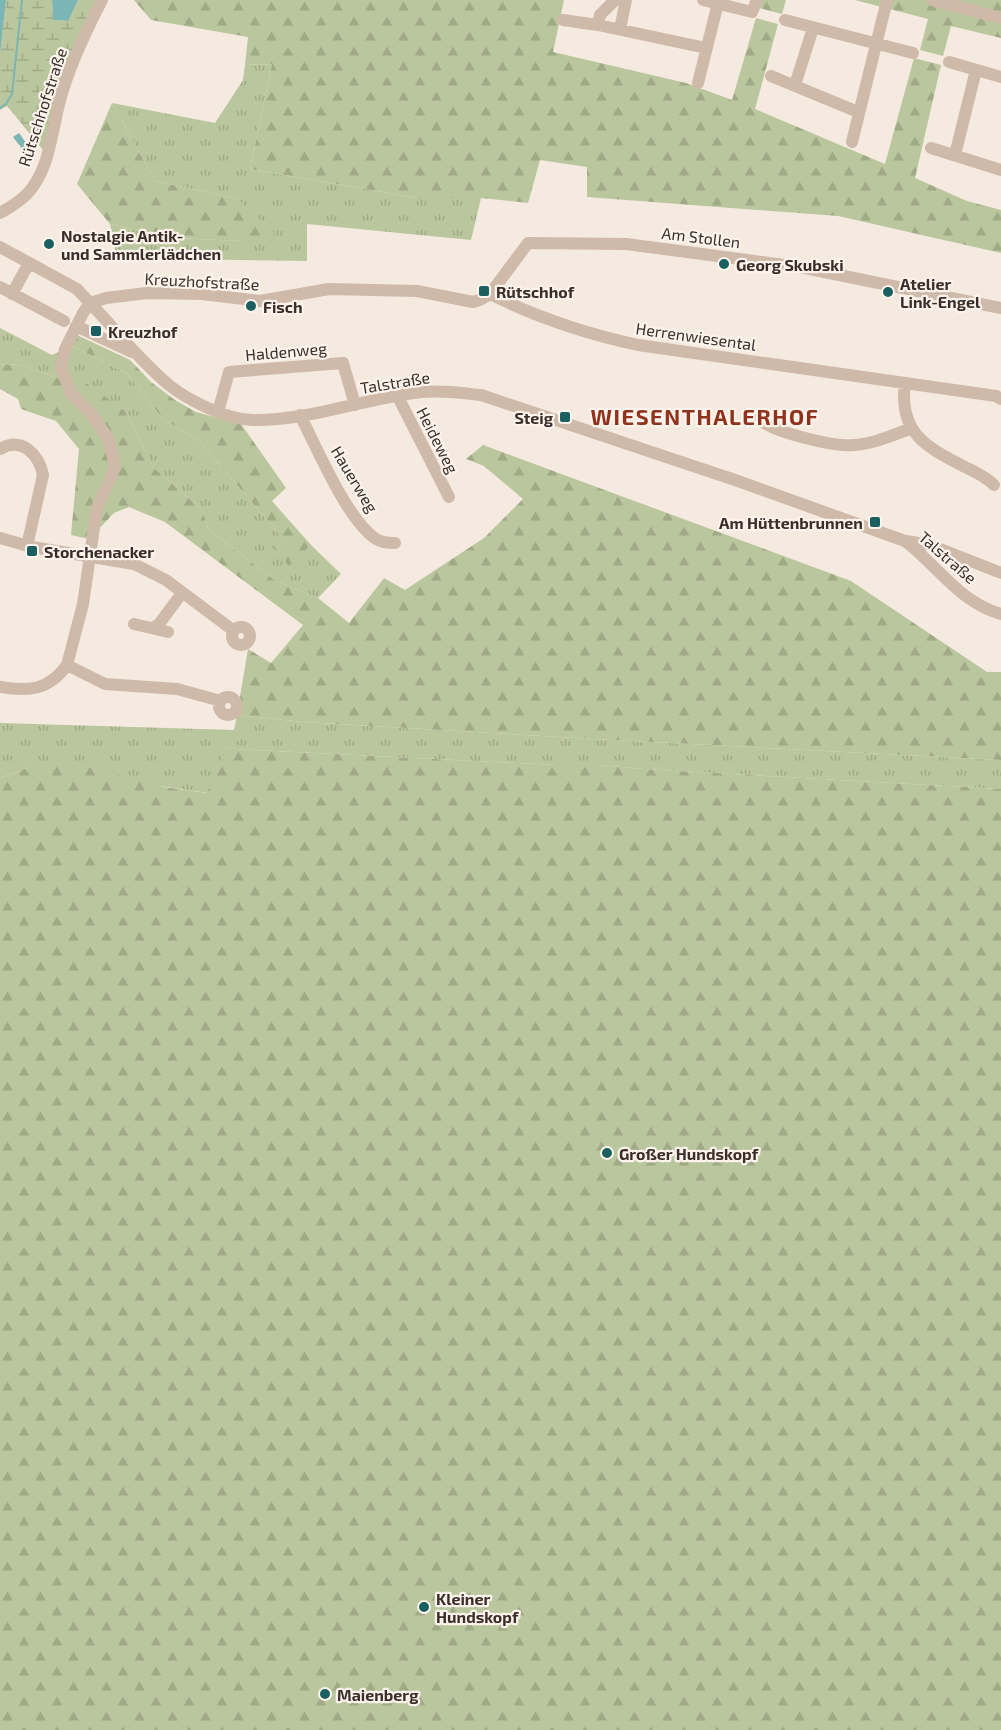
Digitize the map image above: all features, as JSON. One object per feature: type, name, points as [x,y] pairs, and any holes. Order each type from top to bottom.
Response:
[{"type":"street","name":"Rütschhofstraße","points":[[0,213],[27,194],[39,174],[47,155],[63,90],[76,53],[102,0]]},
{"type":"street","points":[[598,25],[600,15],[615,0]]},
{"type":"street","points":[[620,29],[626,0]]},
{"type":"street","points":[[703,0],[752,12],[757,0]]},
{"type":"street","points":[[852,142],[887,0]]},
{"type":"street","points":[[932,0],[1001,18]]},
{"type":"street","points":[[698,83],[718,3]]},
{"type":"street","points":[[563,20],[620,29],[706,48]]},
{"type":"street","points":[[785,20],[913,53]]},
{"type":"street","points":[[795,85],[813,27]]},
{"type":"street","points":[[949,62],[1001,77]]},
{"type":"street","points":[[955,155],[976,70]]},
{"type":"street","points":[[771,76],[858,112]]},
{"type":"street","points":[[931,148],[1001,170]]},
{"type":"street","name":"Am Stollen","points":[[489,294],[528,243],[626,244],[800,267],[1001,308]]},
{"type":"street","points":[[0,247],[77,289],[90,303],[76,326],[63,355],[61,368],[64,381],[71,393],[103,429],[112,447],[115,465],[97,507],[84,604],[67,665],[52,682],[31,690],[0,687]]},
{"type":"street","points":[[12,294],[29,263]]},
{"type":"street","points":[[0,287],[64,321]]},
{"type":"street","name":"Kreuzhofstraße","points":[[90,303],[106,297],[147,293],[202,294],[260,301],[329,289],[417,291],[473,302],[489,294]]},
{"type":"street","name":"Herrenwiesental","points":[[489,294],[517,308],[613,340],[996,396],[1001,399]]},
{"type":"street","name":"Talstraße","points":[[90,303],[170,386],[192,400],[218,412],[250,420],[300,415],[421,392],[481,395],[735,480],[905,541],[930,544],[1001,573]]},
{"type":"street","name":"Talstraße","points":[[76,326],[139,355]]},
{"type":"street","name":"Haldenweg","points":[[218,412],[229,372],[343,363],[355,405]]},
{"type":"street","points":[[905,383],[906,412],[912,428],[922,442],[987,478],[994,485]]},
{"type":"street","name":"Heideweg","points":[[398,397],[449,497]]},
{"type":"street","name":"Hauerweg","points":[[300,415],[338,491],[351,511],[377,540],[395,543]]},
{"type":"street","points":[[757,418],[772,428],[844,445],[876,441],[912,428]]},
{"type":"street","points":[[0,449],[14,444],[23,446],[32,452],[41,464],[43,475],[27,546]]},
{"type":"street","points":[[0,538],[27,546],[134,564],[166,580],[234,631]]},
{"type":"street","name":"Talstraße","points":[[905,541],[920,553],[952,587],[980,605],[1001,614]]},
{"type":"street","points":[[153,628],[159,624],[182,593]]},
{"type":"street","points":[[134,624],[168,632]]},
{"type":"street","points":[[67,665],[105,684],[177,689],[222,701]]},
{"type":"green space","points":[[6,0],[52,0],[53,20],[67,21],[78,0],[97,0],[70,55],[44,151],[7,106],[0,110],[0,55]]},
{"type":"green space","points":[[134,0],[564,0],[553,52],[686,83],[732,100],[756,18],[778,24],[755,109],[885,164],[914,58],[941,65],[915,178],[967,201],[1001,210],[1001,253],[838,216],[587,197],[587,167],[540,160],[528,203],[481,198],[417,198],[250,169],[272,64],[245,65],[248,37],[151,20]]},
{"type":"green space","points":[[762,0],[786,0],[782,14],[759,8]]},
{"type":"green space","points":[[855,0],[1001,0],[1001,38],[951,26],[943,56],[920,50],[928,19]]},
{"type":"green space","points":[[272,64],[250,169],[417,198],[481,198],[471,240],[307,224],[307,261],[117,258],[110,224],[176,238],[240,241],[238,199],[155,181],[112,103],[215,123],[243,80],[245,65]]},
{"type":"green space","points":[[112,103],[155,181],[238,199],[275,234],[240,241],[176,238],[110,224],[77,184]]},
{"type":"green space","points":[[0,328],[52,355],[72,346],[127,373],[163,419],[198,440],[283,538],[273,548],[289,565],[311,545],[341,574],[318,598],[274,580],[208,529],[203,511],[153,467],[125,411],[57,378],[21,365],[0,364]]},
{"type":"green space","points":[[77,335],[130,360],[151,382],[196,412],[241,424],[286,488],[272,501],[311,545],[289,566],[272,547],[283,538],[198,440],[163,419],[127,373],[72,346]]},
{"type":"green space","points":[[0,364],[21,365],[57,378],[72,373],[125,411],[153,467],[203,511],[208,529],[274,580],[318,598],[349,623],[384,578],[405,590],[484,538],[523,499],[484,466],[466,459],[483,445],[851,581],[987,672],[1001,672],[1001,760],[303,722],[237,715],[248,649],[271,663],[303,625],[165,522],[129,507],[114,513],[89,539],[71,535],[79,449],[56,421],[21,409],[18,399],[0,389]]},
{"type":"green space","points":[[237,715],[303,722],[1001,760],[1001,789],[599,765],[556,765],[227,747],[208,793],[30,767],[0,778],[0,723],[234,730]]},
{"type":"green space","points":[[227,747],[556,765],[599,765],[1001,789],[1001,1730],[0,1730],[0,778],[30,767],[66,761],[164,787],[207,793]]},
{"type":"water","points":[[0,0],[6,0],[0,55]]},
{"type":"water","points":[[52,0],[78,0],[68,21],[53,20]]},
{"type":"water","points":[[19,133],[29,147],[27,149],[31,154],[28,156],[13,137]]},
{"type":"waterway","points":[[0,108],[6,104],[12,94],[22,0]]},
{"type":"place","name":"Nostalgie Antik- und Sammlerlädchen","points":[[49,244]]},
{"type":"place","name":"Georg Skubski","points":[[724,264]]},
{"type":"place","name":"Rütschhof","points":[[484,291]]},
{"type":"place","name":"Atelier Link-Engel","points":[[888,292]]},
{"type":"place","name":"Fisch","points":[[251,306]]},
{"type":"place","name":"Kreuzhof","points":[[96,331]]},
{"type":"place","name":"Steig","points":[[565,417]]},
{"type":"place","name":"Am Hüttenbrunnen","points":[[875,522]]},
{"type":"place","name":"Storchenacker","points":[[32,551]]},
{"type":"place","name":"Großer Hundskopf","points":[[607,1153]]},
{"type":"place","name":"Kleiner Hundskopf","points":[[424,1607]]},
{"type":"place","name":"Maienberg","points":[[325,1694]]},
{"type":"district","name":"WIESENTHALERHOF","points":[[705,416]]}]
